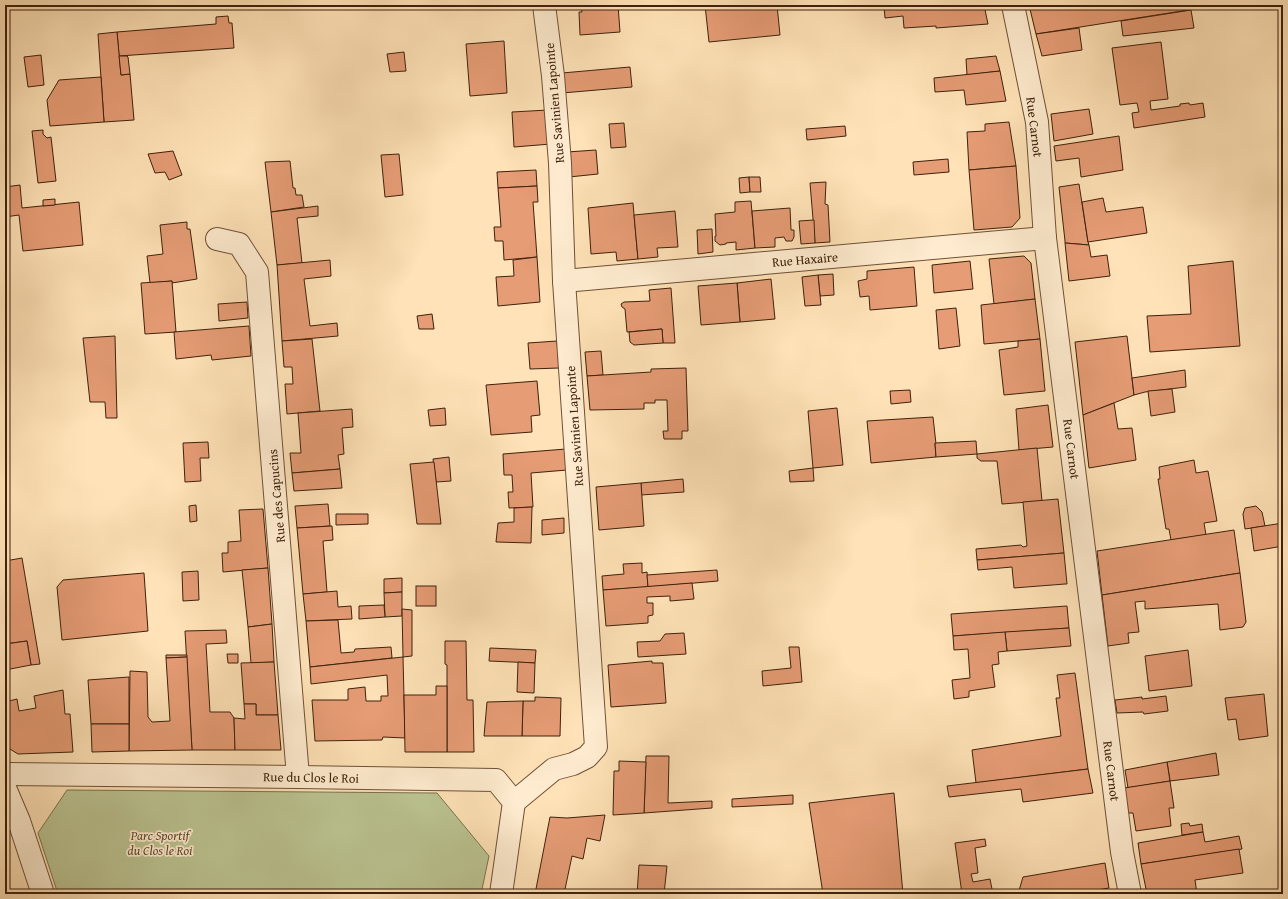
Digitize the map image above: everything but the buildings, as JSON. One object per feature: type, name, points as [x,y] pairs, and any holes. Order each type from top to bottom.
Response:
[{"type":"street","name":"Rue Savinien Lapointe","points":[[514,802],[554,769],[573,764],[586,757],[596,747],[564,281],[560,163],[553,76],[544,5]]},
{"type":"street","name":"Rue Carnot","points":[[1012,5],[1037,122],[1045,238],[1122,852],[1130,894]]},
{"type":"street","name":"Rue Haxaire","points":[[564,281],[1045,238]]},
{"type":"street","name":"Rue des Capucins","points":[[217,239],[239,244],[258,272],[298,777]]},
{"type":"street","name":"Rue du Clos le Roi","points":[[5,774],[496,780],[514,802]]},
{"type":"street","points":[[5,788],[19,821],[42,894]]},
{"type":"street","points":[[501,894],[514,802]]},
{"type":"green space","name":"Parc Sportif du Clos le Roi","points":[[67,790],[437,793],[489,856],[481,894],[58,894],[38,833]]}]
